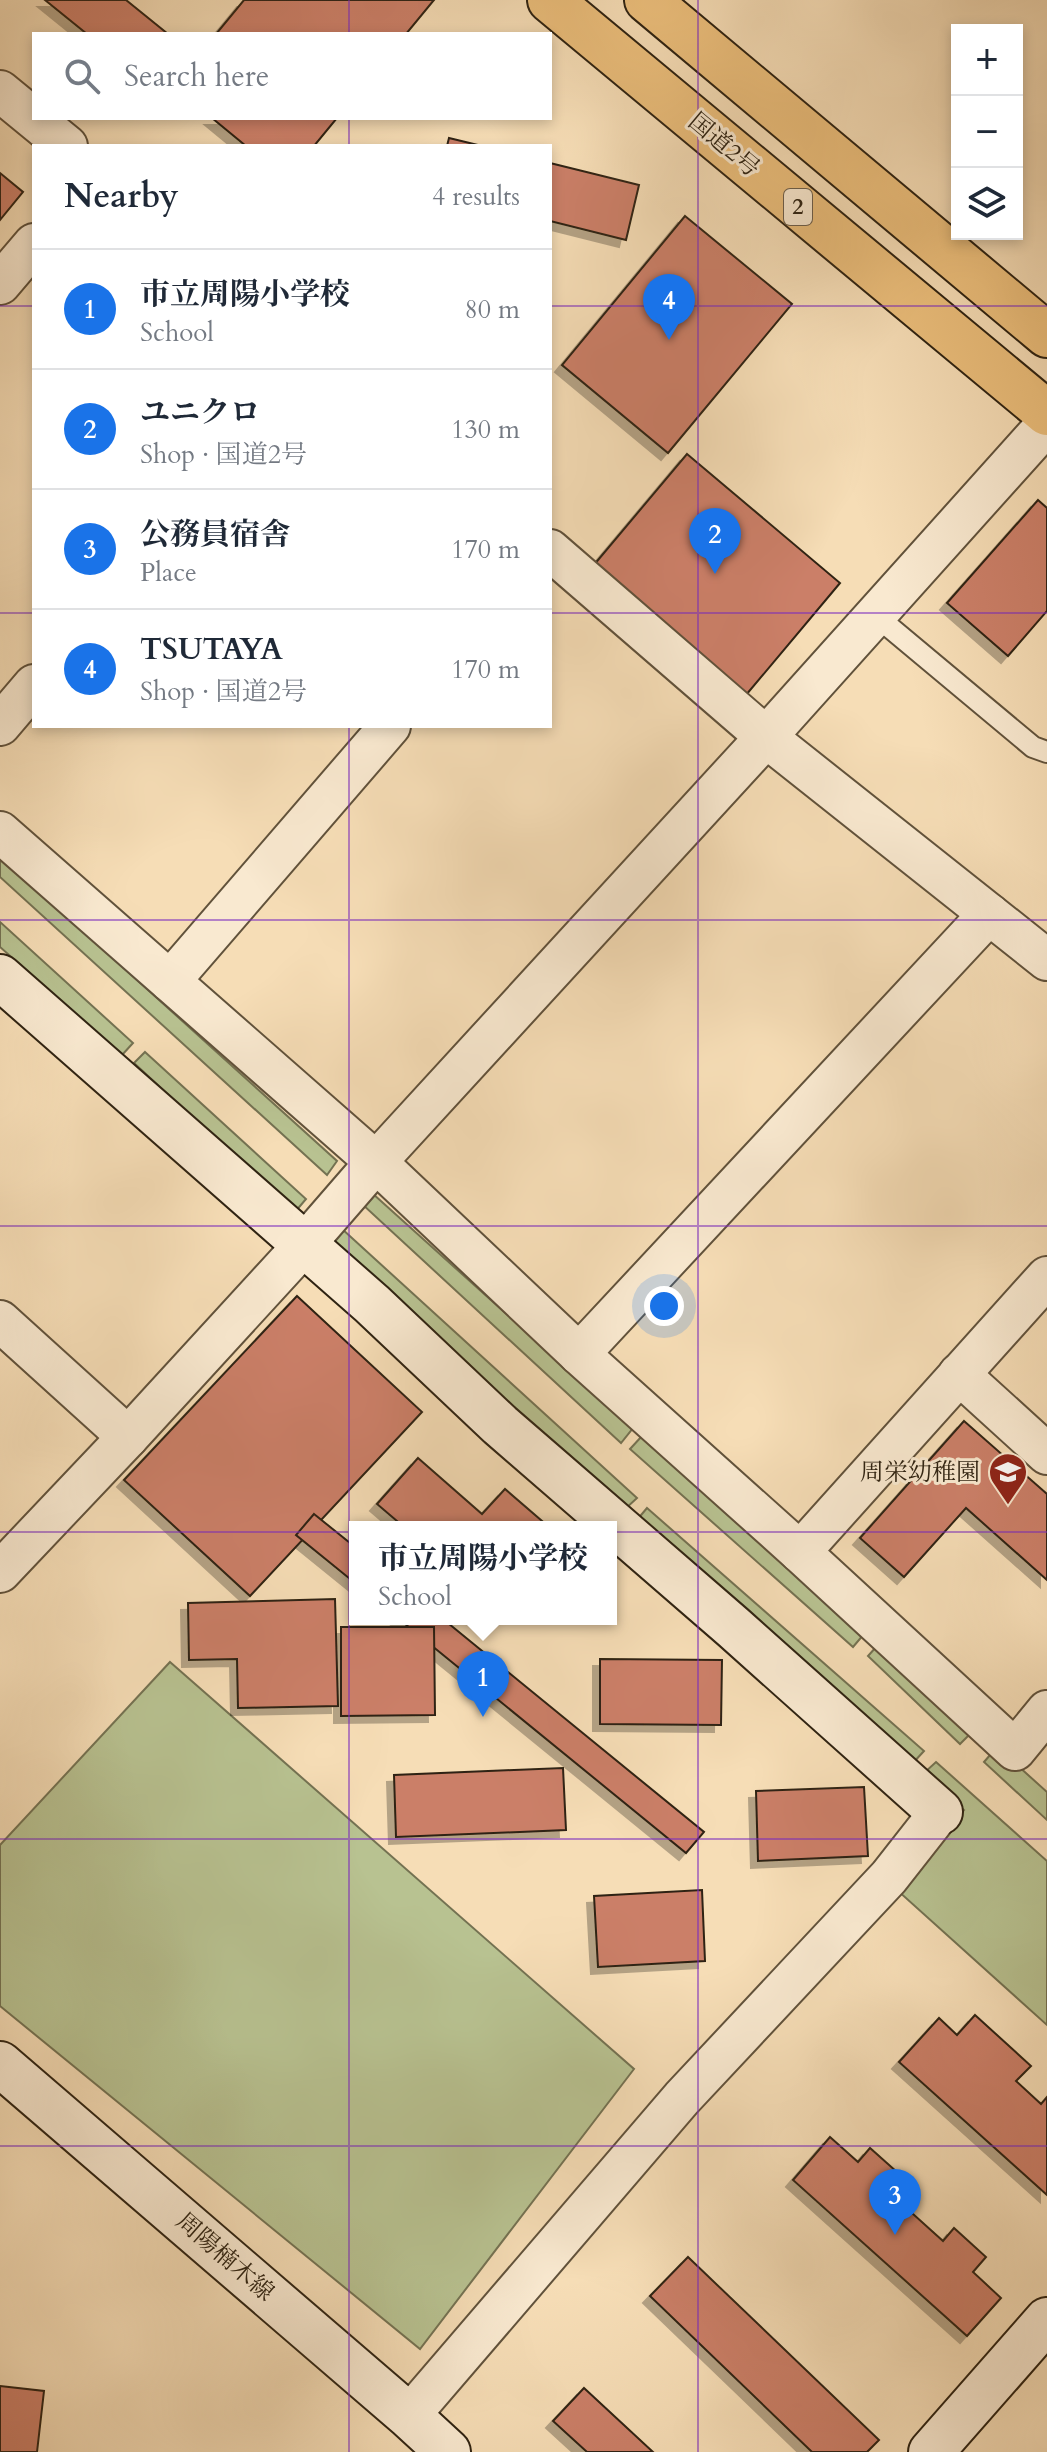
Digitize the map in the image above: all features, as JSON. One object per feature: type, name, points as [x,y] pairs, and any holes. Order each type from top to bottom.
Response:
[{"type":"highway","name":"国道2号","points":[[550,0],[1047,413]]},
{"type":"highway","points":[[647,0],[1047,335]]},
{"type":"street","points":[[0,91],[32,117]]},
{"type":"street","points":[[35,120],[65,144]]},
{"type":"street","points":[[0,284],[32,246]]},
{"type":"street","points":[[0,1572],[304,1245],[1047,424]]},
{"type":"street","points":[[552,552],[766,737],[1047,960]]},
{"type":"street","points":[[0,725],[32,687]]},
{"type":"street","points":[[170,981],[388,728]]},
{"type":"street","points":[[0,832],[376,1162],[579,1354],[1015,1750],[1047,1711]]},
{"type":"street","points":[[579,1354],[989,914]]},
{"type":"street","points":[[0,977],[372,1304],[500,1425],[609,1521]]},
{"type":"street","points":[[800,1552],[1047,1277]]},
{"type":"street","points":[[0,1321],[128,1437]]},
{"type":"street","points":[[959,1374],[1047,1454]]},
{"type":"street","points":[[409,2416],[682,2098],[889,1877],[940,1812],[617,1528]]},
{"type":"street","name":"周陽楠木線","points":[[0,2064],[448,2452]]},
{"type":"street","points":[[931,2452],[1047,2320]]},
{"type":"lane","points":[[875,615],[1033,747],[1047,752]]},
{"type":"green space","points":[[0,856],[337,1161],[327,1175],[0,877]]},
{"type":"green space","points":[[0,922],[133,1043],[122,1055],[0,947]]},
{"type":"green space","points":[[145,1052],[306,1199],[295,1212],[134,1063]]},
{"type":"green space","points":[[372,1193],[633,1428],[621,1443],[362,1204]]},
{"type":"green space","points":[[341,1228],[637,1498],[623,1511],[330,1241]]},
{"type":"green space","points":[[642,1436],[864,1634],[853,1647],[630,1449]]},
{"type":"green space","points":[[647,1508],[924,1751],[912,1764],[636,1521]]},
{"type":"green space","points":[[877,1646],[973,1731],[960,1744],[868,1656]]},
{"type":"green space","points":[[170,1662],[634,2069],[420,2349],[0,2006],[0,1845]]},
{"type":"green space","points":[[997,1747],[1047,1792],[1047,1820],[984,1762]]},
{"type":"green space","points":[[936,1762],[1047,1861],[1047,2025],[897,1890],[964,1810],[924,1773]]},
{"type":"building","points":[[45,0],[126,0],[166,32],[85,32]]},
{"type":"building","points":[[244,0],[434,0],[408,32],[218,32]]},
{"type":"building","points":[[214,120],[335,120],[316,144],[244,144]]},
{"type":"building","points":[[449,138],[474,144],[448,144]]},
{"type":"building","points":[[552,163],[639,185],[626,240],[552,222]]},
{"type":"building","points":[[0,173],[23,192],[0,220]]},
{"type":"building","points":[[685,216],[792,304],[668,453],[562,365]]},
{"type":"building","points":[[687,454],[840,583],[746,695],[593,566]]},
{"type":"building","points":[[1038,500],[1047,508],[1047,611],[1008,656],[947,603]]},
{"type":"building","points":[[297,1296],[422,1412],[250,1596],[124,1480]]},
{"type":"building","points":[[964,1421],[1047,1494],[1047,1580],[966,1508],[904,1577],[860,1538]]},
{"type":"building","points":[[418,1458],[482,1514],[505,1489],[542,1521],[397,1521],[377,1504]]},
{"type":"building","points":[[314,1514],[349,1542],[349,1578],[296,1535]]},
{"type":"building","points":[[335,1599],[338,1706],[238,1708],[237,1659],[189,1660],[188,1603]]},
{"type":"building","points":[[406,1625],[450,1625],[704,1832],[686,1853]]},
{"type":"building","points":[[341,1627],[434,1627],[435,1715],[341,1716]]},
{"type":"building","points":[[600,1659],[722,1660],[721,1725],[600,1724]]},
{"type":"building","points":[[563,1768],[566,1830],[396,1837],[394,1775]]},
{"type":"building","points":[[864,1787],[868,1856],[758,1861],[756,1791]]},
{"type":"building","points":[[702,1890],[705,1961],[598,1967],[594,1896]]},
{"type":"building","points":[[975,2015],[1031,2066],[1016,2081],[1041,2104],[1047,2097],[1047,2195],[899,2062],[939,2018],[957,2035]]},
{"type":"building","points":[[830,2137],[858,2162],[870,2148],[906,2180],[893,2196],[943,2241],[954,2228],[986,2257],[973,2272],[1001,2298],[967,2336],[793,2180]]},
{"type":"building","points":[[688,2257],[879,2440],[867,2452],[812,2452],[650,2296]]},
{"type":"building","points":[[0,2386],[44,2391],[37,2452],[0,2452]]},
{"type":"building","points":[[584,2388],[653,2452],[587,2452],[553,2421]]},
{"type":"place","name":"TSUTAYA","points":[[669,340]]},
{"type":"place","name":"ユニクロ","points":[[715,574]]},
{"type":"place","name":"周栄幼稚園","points":[[1008,1506]]},
{"type":"place","name":"市立周陽小学校","points":[[483,1717]]},
{"type":"place","name":"公務員宿舎","points":[[895,2235]]}]
